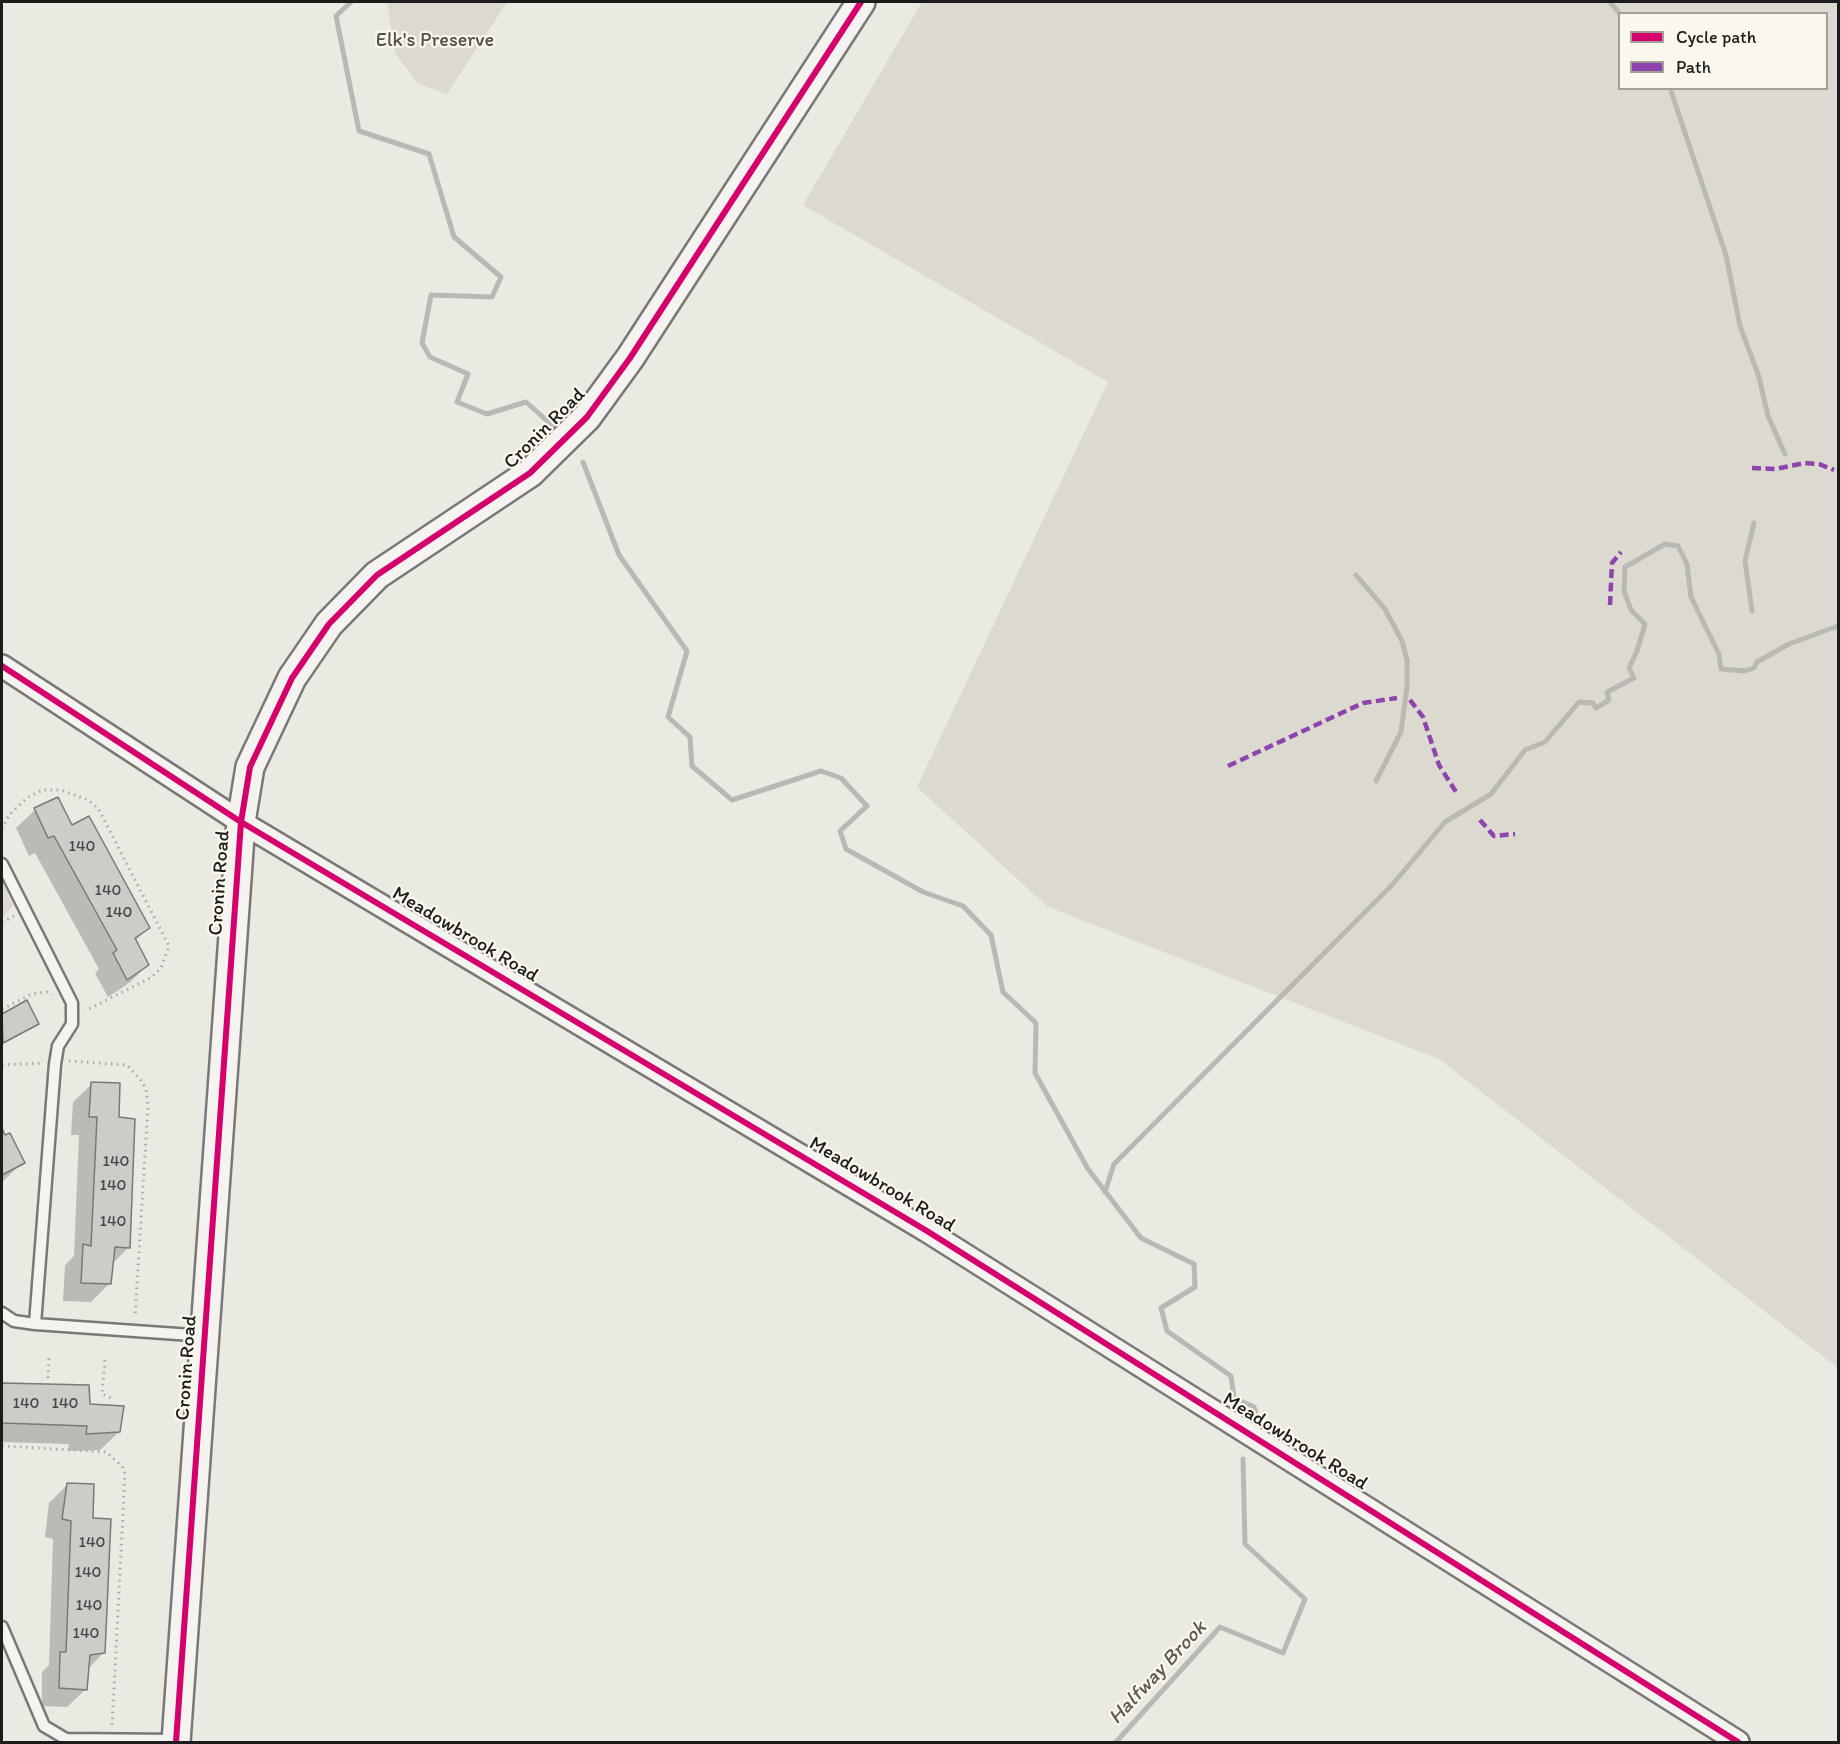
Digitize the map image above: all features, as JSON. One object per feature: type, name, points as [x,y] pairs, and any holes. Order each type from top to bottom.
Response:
[{"type":"street","name":"Cronin Road","points":[[176,1741],[241,822],[250,767],[292,678],[329,624],[377,575],[530,473],[587,417],[630,358],[861,2]]},
{"type":"street","name":"Meadowbrook Road","points":[[2,666],[241,822],[927,1231],[1738,1743]]},
{"type":"lane","points":[[2,864],[72,1003],[72,1024],[58,1046],[55,1064],[35,1324]]},
{"type":"lane","points":[[2,1313],[14,1321],[35,1324],[206,1336]]},
{"type":"lane","points":[[2,1627],[44,1726],[66,1739],[176,1741]]},
{"type":"path","points":[[2,829],[15,809],[28,797],[43,790],[61,790],[88,800],[98,808],[170,946],[161,968],[152,977],[84,1012],[72,1024]]},
{"type":"path","points":[[2,1009],[14,1000],[32,993],[47,992],[54,997],[66,992]]},
{"type":"path","points":[[2,1065],[28,1062],[55,1064],[66,1061],[127,1065],[141,1078],[146,1089],[148,1106],[134,1331]]},
{"type":"path","points":[[48,1378],[49,1356]]},
{"type":"path","points":[[105,1360],[102,1394],[111,1398]]},
{"type":"path","points":[[2,1446],[106,1452],[122,1466],[125,1474],[112,1740]]},
{"type":"green space","name":"Elk's Preserve","points":[[387,2],[507,2],[447,94],[418,84],[395,53]]},
{"type":"green space","points":[[922,2],[1838,2],[1838,1368],[1439,1059],[1048,907],[917,787],[1108,382],[803,205]]},
{"type":"green space","points":[[2,883],[13,905],[2,919]]},
{"type":"building","points":[[58,797],[72,825],[89,816],[150,928],[135,938],[149,965],[127,980],[113,953],[117,950],[54,836],[48,838],[34,808]]},
{"type":"building","points":[[27,1000],[39,1024],[3,1043],[2,1014]]},
{"type":"building","points":[[91,1082],[120,1083],[119,1117],[135,1119],[130,1248],[115,1247],[111,1284],[81,1283],[83,1244],[91,1246],[97,1117],[89,1117]]},
{"type":"building","points":[[2,1128],[5,1135],[10,1133],[25,1163],[2,1175]]},
{"type":"building","points":[[2,1383],[89,1385],[90,1404],[124,1406],[120,1432],[86,1434],[87,1426],[2,1423]]},
{"type":"building","points":[[67,1483],[94,1484],[93,1518],[111,1519],[105,1653],[90,1655],[87,1690],[59,1688],[60,1652],[66,1652],[71,1521],[62,1519]]},
{"type":"waterway","name":"Halfway Brook","points":[[351,2],[336,16],[359,131],[429,154],[454,237],[501,277],[492,297],[431,295],[422,343],[430,357],[468,374],[457,402],[487,414],[526,402],[555,428]]},
{"type":"waterway","points":[[1610,2],[1618,12]]},
{"type":"waterway","points":[[1671,90],[1726,255],[1740,326],[1759,377],[1768,416],[1785,454]]},
{"type":"waterway","name":"Halfway Brook","points":[[583,462],[619,555],[687,651],[668,717],[690,737],[692,766],[732,800],[821,771],[841,778],[867,806],[840,831],[846,849],[923,892],[963,906],[991,935],[1003,992],[1036,1023],[1035,1073],[1088,1169],[1141,1238],[1194,1264],[1195,1287],[1161,1308],[1167,1331],[1231,1376],[1234,1398],[1254,1407],[1258,1422]]},
{"type":"waterway","points":[[1752,611],[1745,561],[1754,523]]},
{"type":"waterway","points":[[1105,1192],[1114,1164],[1392,885],[1445,822],[1491,794],[1525,750],[1545,742],[1579,702],[1593,703],[1596,708],[1609,700],[1607,692],[1634,678],[1629,668],[1645,624],[1631,610],[1624,591],[1625,567],[1665,544],[1678,546],[1687,564],[1691,597],[1719,654],[1721,669],[1745,671],[1754,668],[1757,662],[1789,644],[1838,626]]},
{"type":"waterway","points":[[1356,575],[1385,609],[1402,641],[1407,660],[1407,687],[1401,732],[1376,781]]},
{"type":"waterway","name":"Halfway Brook","points":[[1116,1742],[1220,1627],[1283,1653],[1305,1599],[1245,1544],[1243,1459]]},
{"type":"marked path","points":[[1752,468],[1775,469],[1805,463],[1819,464],[1834,470]]},
{"type":"marked path","points":[[1610,605],[1612,563],[1621,552]]},
{"type":"marked path","points":[[1228,766],[1363,703],[1397,698]]},
{"type":"marked path","points":[[1410,700],[1423,717],[1439,765],[1456,792]]},
{"type":"marked path","points":[[1480,820],[1494,836],[1515,834]]},
{"type":"cycle path","points":[[176,1742],[241,822],[250,767],[292,678],[329,624],[377,575],[530,473],[587,417],[630,358],[861,2]]},
{"type":"cycle path","points":[[2,666],[241,822],[927,1231],[1738,1742]]}]
